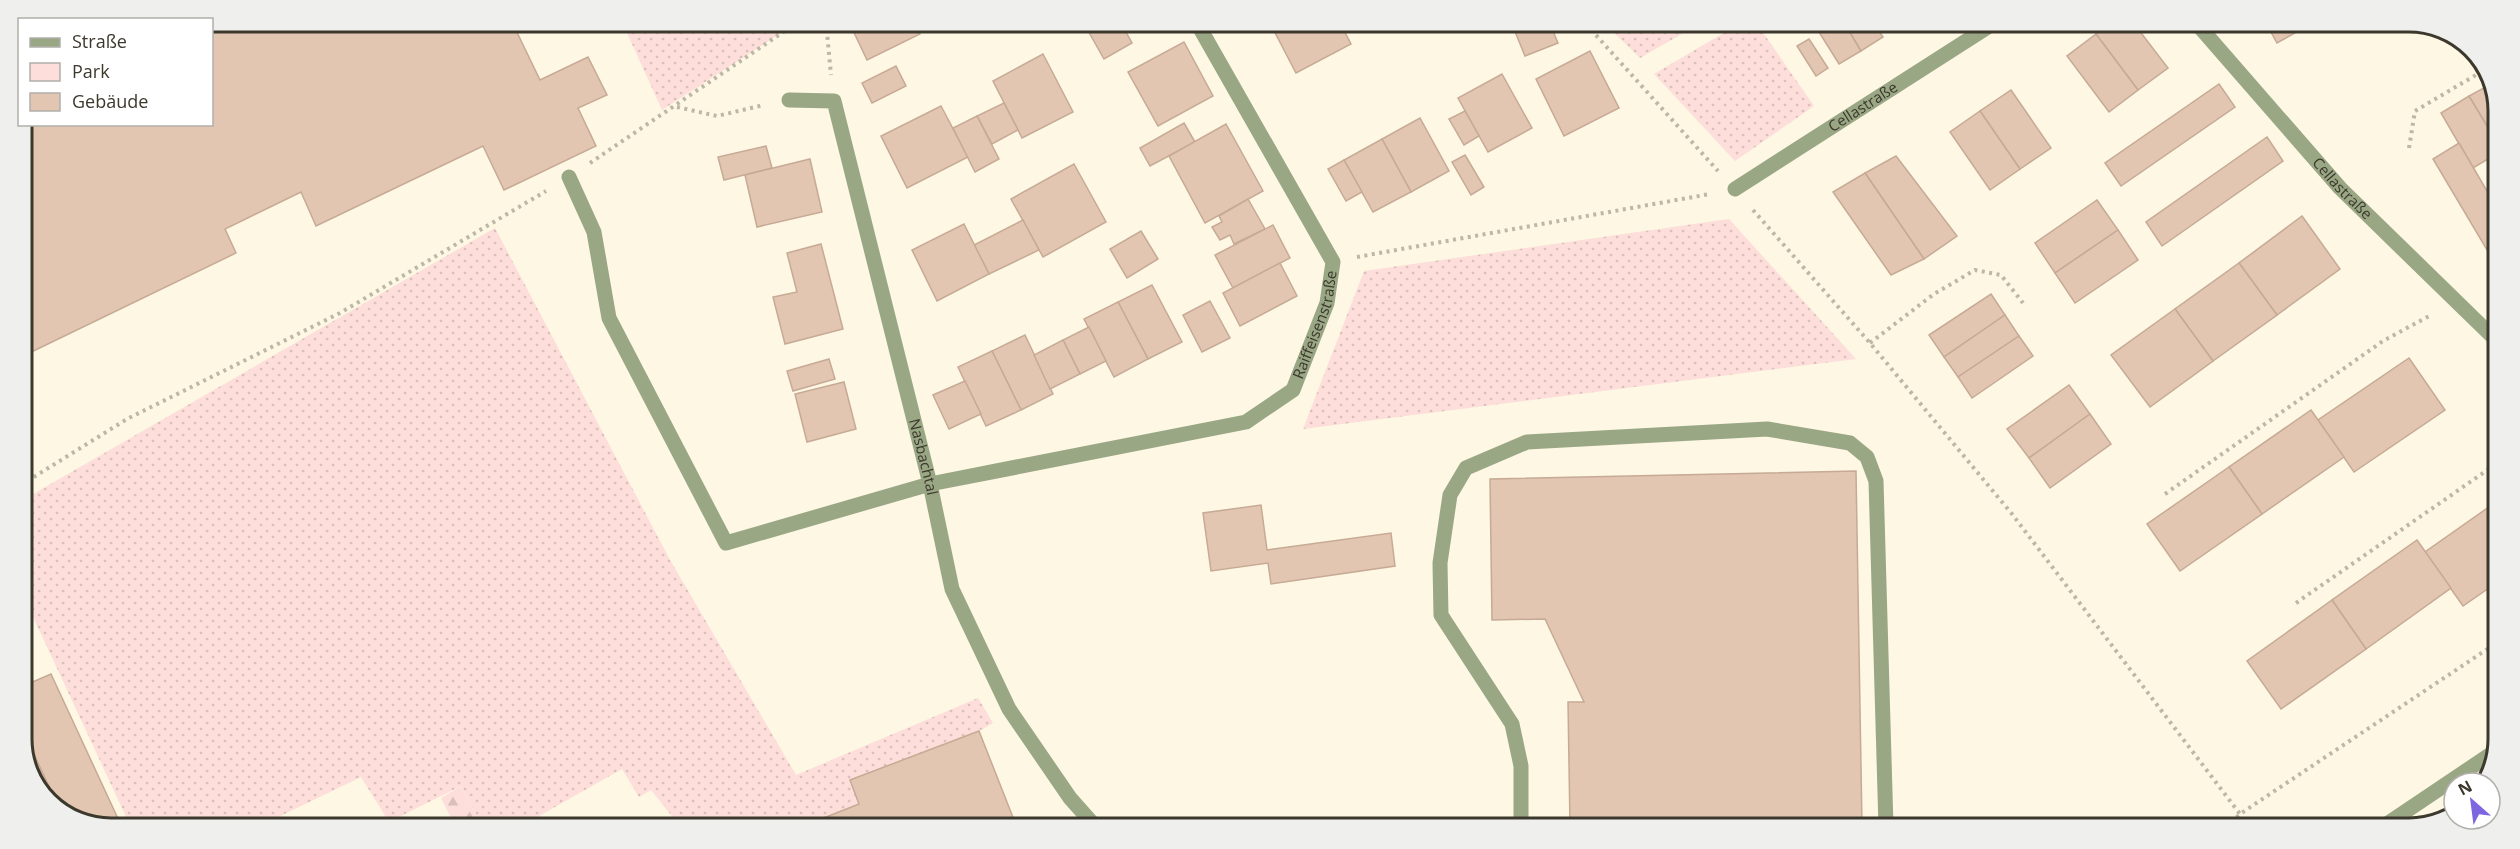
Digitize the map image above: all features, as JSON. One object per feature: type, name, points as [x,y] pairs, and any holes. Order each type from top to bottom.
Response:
[{"type":"street","name":"Raiffeisenstraße","points":[[569,177],[594,232],[609,318],[726,543],[930,484],[1246,422],[1293,390],[1327,303],[1333,262],[1202,32]]},
{"type":"street","name":"Cellastraße","points":[[1735,189],[1980,32]]},
{"type":"street","name":"Cellastraße","points":[[2204,32],[2340,188],[2488,332]]},
{"type":"street","points":[[789,100],[834,101]]},
{"type":"street","name":"Nasbachtal","points":[[834,101],[930,484],[952,589],[1009,709],[1070,798],[1088,818]]},
{"type":"street","points":[[1521,818],[1521,766],[1512,724],[1441,615],[1440,563],[1450,495],[1466,468],[1527,442],[1767,429],[1850,443],[1867,457],[1876,481],[1886,818]]},
{"type":"street","points":[[2396,818],[2486,758]]},
{"type":"path","points":[[32,478],[127,420],[340,314],[569,177],[677,107],[784,32]]},
{"type":"path","points":[[827,32],[834,101]]},
{"type":"path","points":[[1593,32],[1735,189],[1870,344],[2012,514],[2242,818]]},
{"type":"path","points":[[2409,148],[2415,111],[2479,73]]},
{"type":"path","points":[[677,107],[717,116],[789,100]]},
{"type":"path","points":[[1333,262],[1735,189]]},
{"type":"path","points":[[1870,344],[1934,294],[1975,270],[2001,275],[2023,303]]},
{"type":"path","points":[[2165,494],[2383,341],[2457,301]]},
{"type":"path","points":[[2296,603],[2488,470]]},
{"type":"path","points":[[2236,818],[2488,649]]},
{"type":"green space","points":[[627,32],[783,32],[662,110]]},
{"type":"green space","points":[[1613,32],[1685,32],[1640,58]]},
{"type":"green space","points":[[1725,32],[1763,32],[1814,106],[1735,161],[1654,74]]},
{"type":"green space","points":[[1729,219],[1856,359],[1303,429],[1364,271]]},
{"type":"green space","points":[[495,228],[670,560],[796,775],[978,698],[993,723],[979,731],[850,780],[859,804],[824,818],[673,818],[651,790],[639,797],[622,769],[536,818],[478,818],[461,786],[397,818],[387,818],[361,777],[276,818],[127,818],[32,615],[32,495]]},
{"type":"green space","points":[[461,786],[478,818],[451,818],[441,798]]},
{"type":"building","points":[[213,32],[517,32],[540,80],[588,57],[607,95],[578,108],[596,146],[504,190],[483,146],[316,226],[301,192],[225,229],[236,253],[32,352],[32,126],[213,126]]},
{"type":"building","points":[[854,32],[919,32],[920,34],[867,60]]},
{"type":"building","points":[[1089,32],[1126,32],[1132,43],[1104,59]]},
{"type":"building","points":[[1275,32],[1345,32],[1351,44],[1296,73]]},
{"type":"building","points":[[1515,32],[1553,32],[1558,43],[1525,56]]},
{"type":"building","points":[[1819,32],[1850,32],[1861,51],[1839,64]]},
{"type":"building","points":[[1850,32],[1880,32],[1883,37],[1861,51]]},
{"type":"building","points":[[2099,32],[2140,32],[2168,68],[2138,90],[2096,34]]},
{"type":"building","points":[[2271,32],[2297,32],[2277,43]]},
{"type":"building","points":[[2096,34],[2138,90],[2109,112],[2067,56]]},
{"type":"building","points":[[1809,39],[1828,68],[1816,76],[1797,46]]},
{"type":"building","points":[[1184,42],[1213,96],[1158,126],[1128,72]]},
{"type":"building","points":[[1590,51],[1619,108],[1564,136],[1536,79]]},
{"type":"building","points":[[1043,54],[1073,112],[1022,138],[993,81]]},
{"type":"building","points":[[896,66],[906,86],[872,103],[862,83]]},
{"type":"building","points":[[1502,74],[1532,128],[1488,152],[1458,98]]},
{"type":"building","points":[[2219,84],[2235,107],[2121,186],[2105,163]]},
{"type":"building","points":[[2485,87],[2488,105],[2488,128],[2469,96]]},
{"type":"building","points":[[2011,90],[2051,148],[2020,169],[1980,111]]},
{"type":"building","points":[[2469,96],[2488,128],[2488,159],[2473,168],[2441,113]]},
{"type":"building","points":[[1004,103],[1018,130],[992,144],[977,116]]},
{"type":"building","points":[[941,106],[968,157],[907,188],[881,136]]},
{"type":"building","points":[[1465,111],[1479,136],[1464,145],[1449,119]]},
{"type":"building","points":[[1980,111],[2020,169],[1990,190],[1950,132]]},
{"type":"building","points":[[977,116],[999,159],[975,172],[953,128]]},
{"type":"building","points":[[1420,118],[1449,171],[1411,192],[1382,139]]},
{"type":"building","points":[[1184,123],[1195,142],[1150,166],[1140,148]]},
{"type":"building","points":[[1226,124],[1263,191],[1205,223],[1169,156]]},
{"type":"building","points":[[2267,137],[2283,161],[2162,246],[2146,222]]},
{"type":"building","points":[[1382,139],[1411,192],[1373,212],[1344,160]]},
{"type":"building","points":[[2459,143],[2488,193],[2488,252],[2433,159]]},
{"type":"building","points":[[766,146],[772,168],[724,180],[718,157]]},
{"type":"building","points":[[1465,155],[1484,187],[1471,195],[1452,162]]},
{"type":"building","points":[[1896,156],[1957,236],[1924,259],[1865,173]]},
{"type":"building","points":[[810,159],[822,212],[757,227],[745,175]]},
{"type":"building","points":[[1344,160],[1362,192],[1346,201],[1328,169]]},
{"type":"building","points":[[1074,164],[1106,222],[1043,257],[1011,199]]},
{"type":"building","points":[[1865,173],[1924,259],[1891,275],[1833,192]]},
{"type":"building","points":[[1248,199],[1265,229],[1234,244],[1230,235],[1220,240],[1212,227],[1222,222],[1219,216]]},
{"type":"building","points":[[2097,200],[2118,230],[2055,273],[2035,243]]},
{"type":"building","points":[[2302,216],[2340,269],[2277,315],[2239,263]]},
{"type":"building","points":[[1023,220],[1039,250],[989,274],[974,245]]},
{"type":"building","points":[[964,224],[989,274],[937,301],[912,250]]},
{"type":"building","points":[[1273,225],[1290,258],[1233,288],[1215,255]]},
{"type":"building","points":[[2118,230],[2138,260],[2075,303],[2055,273]]},
{"type":"building","points":[[1141,231],[1158,259],[1127,278],[1110,249]]},
{"type":"building","points":[[821,244],[843,329],[785,344],[773,297],[797,292],[787,253]]},
{"type":"building","points":[[1280,263],[1297,296],[1240,326],[1223,293]]},
{"type":"building","points":[[2239,263],[2277,315],[2213,361],[2175,309]]},
{"type":"building","points":[[1152,285],[1182,342],[1148,359],[1118,302]]},
{"type":"building","points":[[1991,294],[2005,315],[1944,357],[1929,335]]},
{"type":"building","points":[[1210,301],[1230,338],[1202,352],[1183,315]]},
{"type":"building","points":[[1118,302],[1148,359],[1114,377],[1084,319]]},
{"type":"building","points":[[2175,309],[2213,361],[2150,407],[2111,355]]},
{"type":"building","points":[[2005,315],[2019,336],[1958,377],[1944,357]]},
{"type":"building","points":[[1089,327],[1106,361],[1080,374],[1063,340]]},
{"type":"building","points":[[1025,335],[1053,394],[1021,410],[992,351]]},
{"type":"building","points":[[2019,336],[2033,356],[1972,398],[1958,377]]},
{"type":"building","points":[[1063,340],[1080,374],[1050,389],[1034,355]]},
{"type":"building","points":[[992,351],[1021,410],[986,426],[958,367]]},
{"type":"building","points":[[2409,358],[2445,410],[2354,472],[2318,420]]},
{"type":"building","points":[[829,359],[835,379],[793,391],[787,371]]},
{"type":"building","points":[[965,381],[981,414],[949,429],[933,395]]},
{"type":"building","points":[[844,382],[856,429],[807,442],[795,394]]},
{"type":"building","points":[[2069,385],[2090,414],[2029,458],[2007,429]]},
{"type":"building","points":[[2311,410],[2344,457],[2262,514],[2229,467]]},
{"type":"building","points":[[2090,414],[2111,444],[2050,488],[2029,458]]},
{"type":"building","points":[[2229,467],[2262,514],[2180,571],[2147,524]]},
{"type":"building","points":[[1856,471],[1862,818],[1570,818],[1568,702],[1584,702],[1545,619],[1492,620],[1490,479]]},
{"type":"building","points":[[1261,505],[1267,550],[1391,533],[1395,566],[1271,584],[1268,563],[1211,571],[1203,513]]},
{"type":"building","points":[[2488,508],[2488,589],[2463,606],[2425,552]]},
{"type":"building","points":[[2417,540],[2451,588],[2366,649],[2332,600]]},
{"type":"building","points":[[2332,600],[2366,649],[2281,709],[2247,661]]},
{"type":"building","points":[[51,674],[118,818],[85,813],[62,801],[50,789],[33,752],[32,682]]},
{"type":"building","points":[[979,731],[1013,818],[824,818],[859,804],[850,780]]},
{"type":"building","points":[[33,752],[50,789],[37,769]]}]
